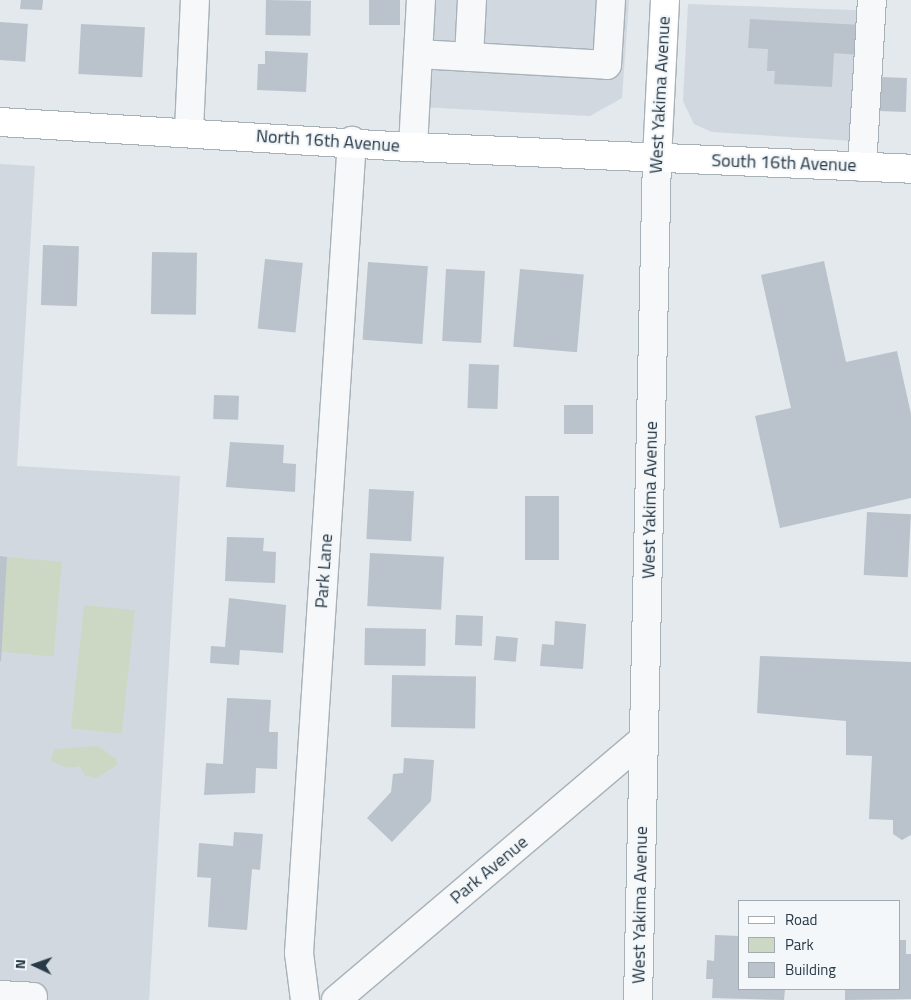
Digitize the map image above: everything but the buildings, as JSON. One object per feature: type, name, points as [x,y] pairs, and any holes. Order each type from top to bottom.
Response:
[{"type":"main road","name":"West Yakima Avenue","points":[[657,158],[665,0]]},
{"type":"main road","name":"North 16th Avenue","points":[[0,122],[189,131],[352,141],[413,147],[657,158]]},
{"type":"main road","name":"South 16th Avenue","points":[[657,158],[911,169]]},
{"type":"street","points":[[189,131],[195,0]]},
{"type":"street","points":[[413,147],[421,0]]},
{"type":"street","points":[[469,57],[472,0]]},
{"type":"street","points":[[418,54],[607,65],[611,0]]},
{"type":"street","points":[[862,166],[872,0]]},
{"type":"street","name":"Park Lane","points":[[305,1000],[299,953],[352,141]]},
{"type":"street","name":"West Yakima Avenue","points":[[638,1000],[657,158]]},
{"type":"street","name":"Park Avenue","points":[[336,1000],[643,740]]},
{"type":"street","points":[[0,995],[33,997]]},
{"type":"shaded area","points":[[407,0],[629,0],[622,98],[590,116],[402,106]]},
{"type":"shaded area","points":[[688,4],[877,11],[870,142],[712,132],[694,124],[683,101]]},
{"type":"shaded area","points":[[0,164],[35,166],[17,466],[180,476],[149,1000],[0,1000]]},
{"type":"green space","points":[[7,557],[62,562],[54,656],[0,652]]},
{"type":"green space","points":[[84,605],[135,610],[122,734],[71,728]]},
{"type":"green space","points":[[98,746],[116,759],[117,765],[96,778],[84,775],[80,766],[68,768],[51,761],[54,749]]}]
